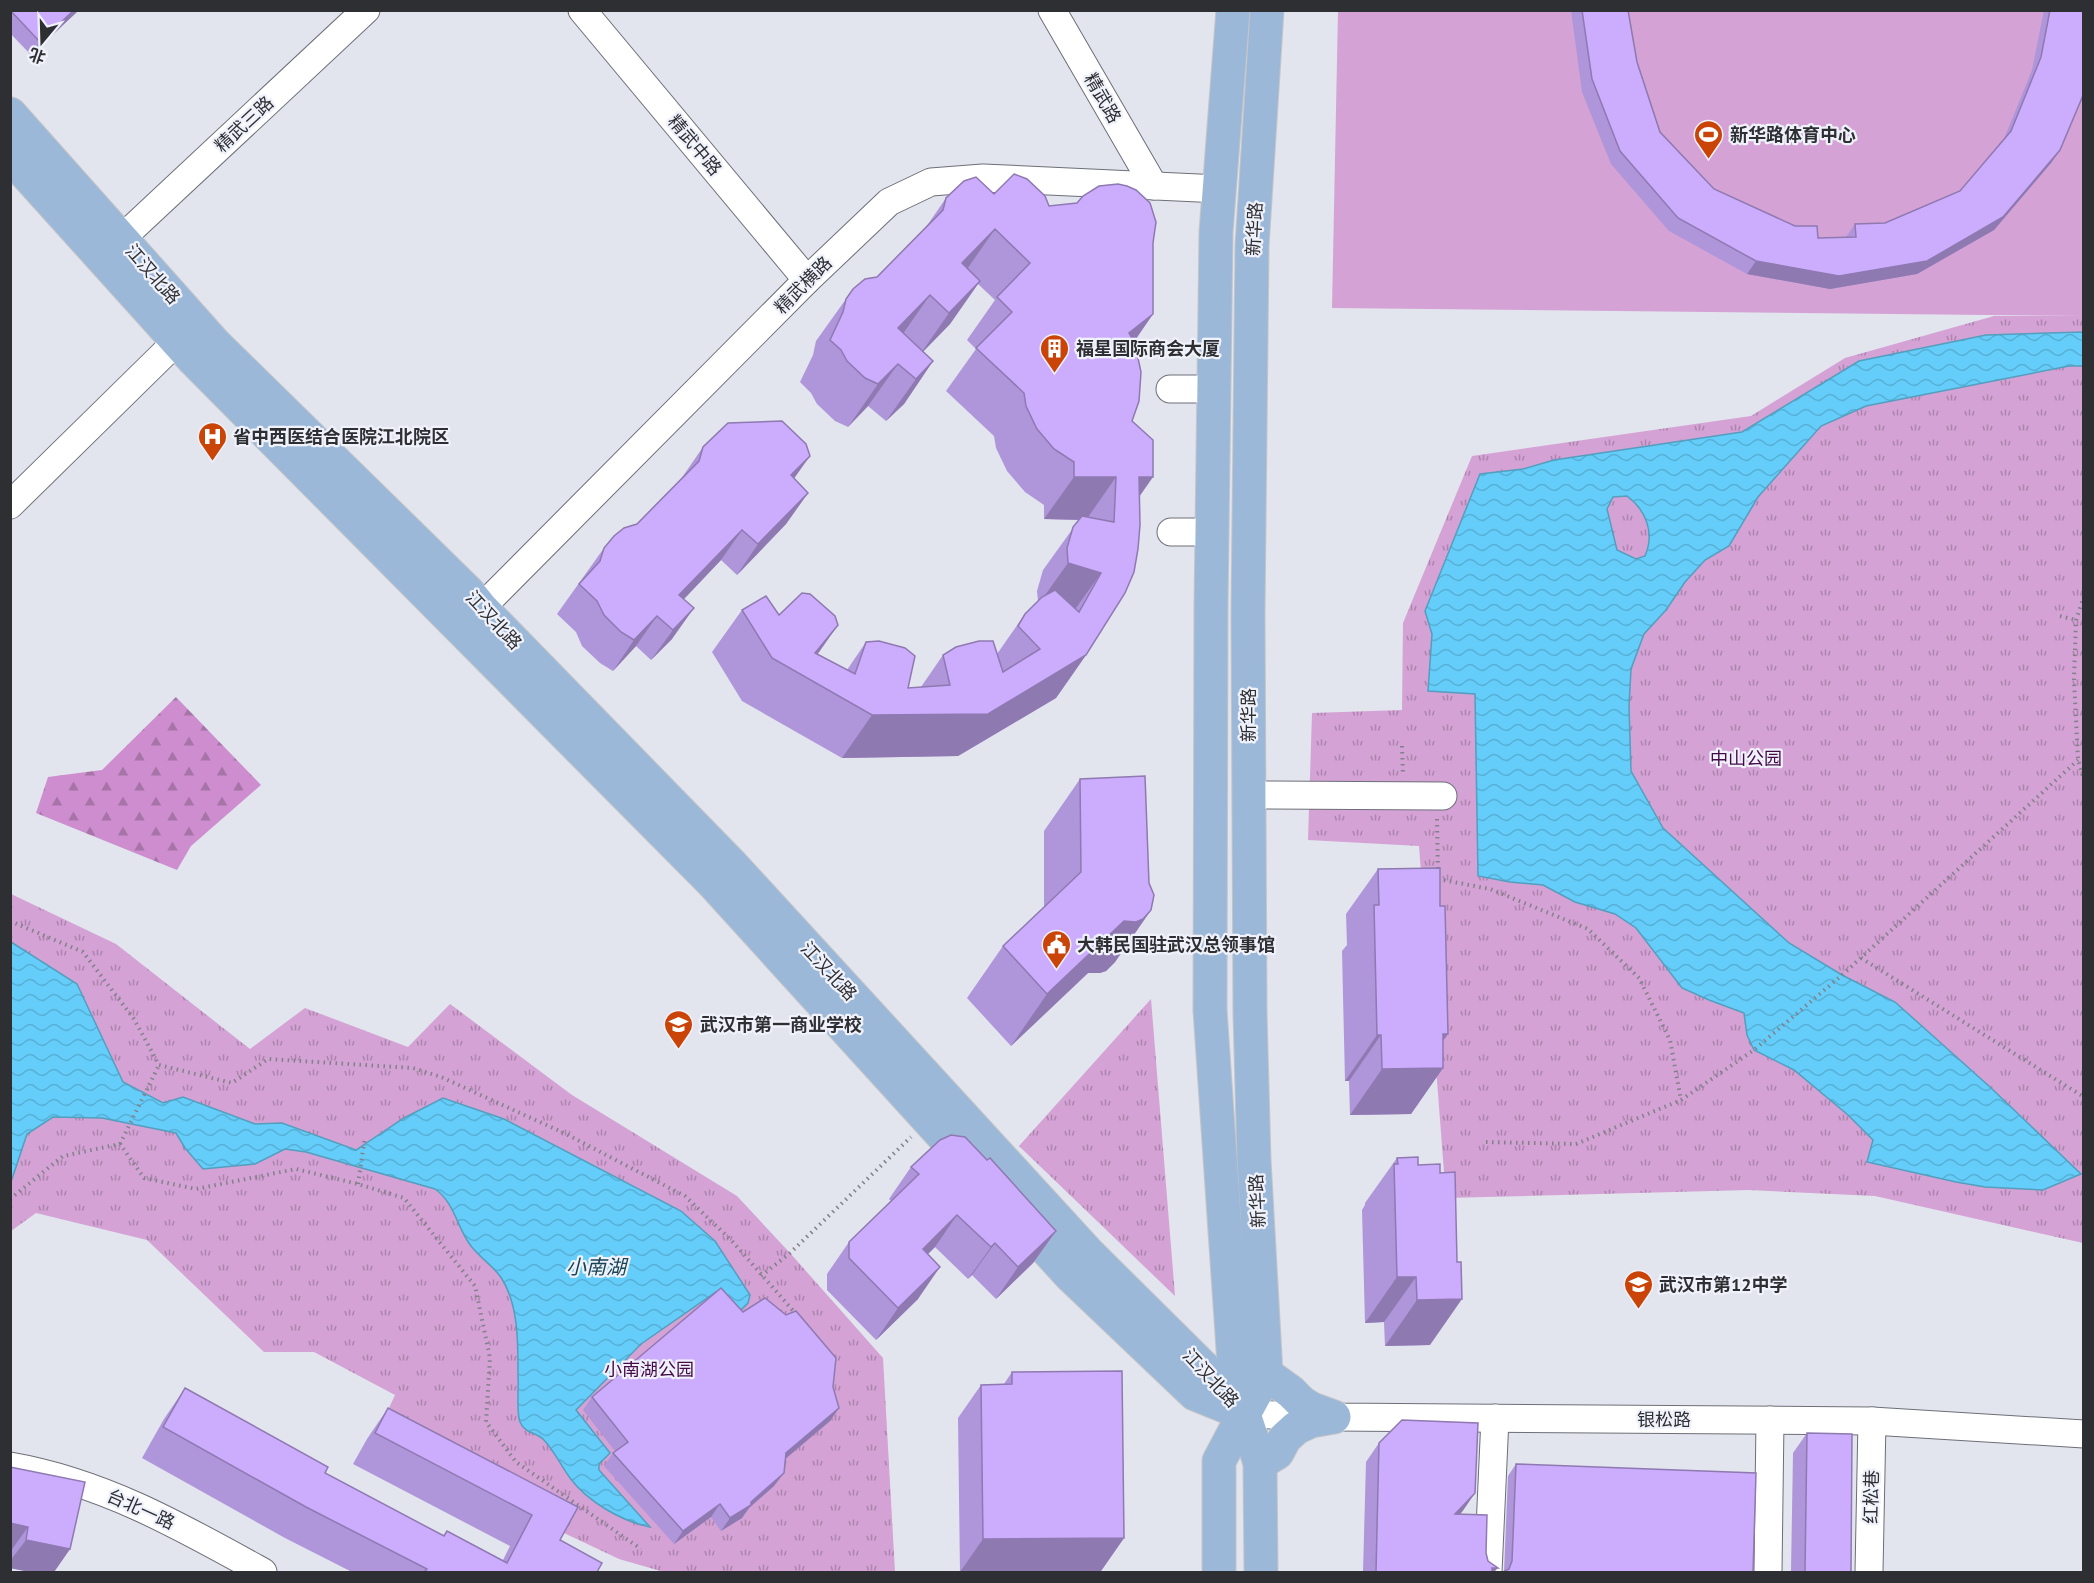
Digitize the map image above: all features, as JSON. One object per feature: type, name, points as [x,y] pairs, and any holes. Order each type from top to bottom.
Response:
[{"type":"main road","name":"新华路","points":[[1211,1376],[1212,532],[1216,232],[1233,10]]},
{"type":"main road","name":"新华路","points":[[1266,1374],[1254,1160],[1250,1013],[1248,613],[1252,246],[1267,10]]},
{"type":"main road","name":"江汉北路","points":[[10,114],[214,343],[459,584],[732,866],[1089,1254],[1211,1376],[1244,1414]]},
{"type":"main road","name":"江汉北路","points":[[10,156],[177,341],[713,883],[1070,1275],[1211,1376]]},
{"type":"main road","points":[[1219,1461],[1266,1374],[1302,1403],[1334,1417]]},
{"type":"main road","points":[[1211,1376],[1224,1427],[1220,1441],[1219,1461],[1219,1572]]},
{"type":"main road","points":[[1244,1414],[1260,1463],[1261,1572]]},
{"type":"main road","points":[[1260,1463],[1277,1453],[1285,1438],[1296,1428],[1311,1421],[1334,1417]]},
{"type":"street","name":"精武三路","points":[[122,238],[366,10]]},
{"type":"street","name":"精武中路","points":[[582,10],[807,280]]},
{"type":"street","name":"精武路","points":[[1052,10],[1154,186]]},
{"type":"street","name":"精武横路","points":[[481,608],[807,280],[889,202],[931,182],[982,178],[1220,189]]},
{"type":"street","points":[[10,505],[177,341]]},
{"type":"street","points":[[1170,389],[1214,389]]},
{"type":"street","points":[[1171,532],[1212,532]]},
{"type":"street","points":[[1249,795],[1443,796]]},
{"type":"street","name":"银松路","points":[[1244,1414],[1334,1417],[1872,1421],[2084,1434]]},
{"type":"street","points":[[1488,1572],[1495,1418]]},
{"type":"street","points":[[1768,1572],[1770,1420]]},
{"type":"street","name":"红松巷","points":[[1869,1572],[1872,1421]]},
{"type":"street","name":"台北一路","points":[[10,1466],[29,1469],[112,1494],[185,1529],[263,1572]]},
{"type":"path","points":[[2084,596],[2076,620],[2074,679],[2078,760],[2084,778]]},
{"type":"path","points":[[2060,616],[2076,620]]},
{"type":"path","points":[[1486,1142],[1576,1144],[1681,1100],[1754,1050],[1842,975],[2078,760]]},
{"type":"path","points":[[1426,817],[1437,817],[1438,880],[1490,889],[1588,929],[1639,978],[1670,1040],[1681,1100]]},
{"type":"path","points":[[10,921],[82,952],[134,1019],[159,1065],[232,1083],[268,1059],[413,1068],[441,1077],[564,1133],[685,1196],[732,1241],[799,1317]]},
{"type":"path","points":[[1861,958],[2084,1097]]},
{"type":"path","points":[[120,1144],[159,1065]]},
{"type":"path","points":[[761,1276],[790,1253],[929,1120]]},
{"type":"path","points":[[358,1184],[365,1137]]},
{"type":"path","points":[[120,1144],[144,1178],[196,1189],[296,1169],[404,1198],[475,1286],[490,1358],[486,1422],[516,1462],[641,1549]]},
{"type":"path","points":[[10,1199],[63,1156],[120,1144]]},
{"type":"green space","name":"新华路体育中心","points":[[1338,11],[2083,11],[2083,316],[1332,308]]},
{"type":"green space","name":"中山公园","points":[[1994,316],[2083,316],[2083,1243],[1875,1196],[1749,1190],[1446,1198],[1419,846],[1308,840],[1312,713],[1402,710],[1403,623],[1472,456],[1751,416],[1845,358]]},
{"type":"green space","points":[[176,697],[261,785],[191,846],[177,870],[36,813],[48,777],[102,770]]},
{"type":"green space","name":"小南湖公园","points":[[11,894],[116,944],[250,1049],[305,1008],[408,1047],[450,1004],[572,1095],[737,1196],[883,1358],[895,1572],[664,1572],[619,1559],[566,1534],[479,1487],[388,1410],[395,1395],[314,1352],[264,1352],[147,1240],[36,1213],[11,1231]]},
{"type":"green space","points":[[1151,999],[1175,1296],[1019,1146]]},
{"type":"water","points":[[2083,332],[2083,366],[2069,366],[1866,406],[1821,426],[1758,497],[1729,546],[1705,560],[1644,634],[1631,669],[1629,706],[1631,771],[1663,828],[1789,943],[1842,975],[1895,1002],[1990,1087],[2081,1174],[2043,1190],[1985,1187],[1867,1162],[1873,1140],[1848,1115],[1794,1070],[1754,1050],[1747,1035],[1744,1013],[1682,988],[1636,928],[1615,914],[1575,902],[1543,885],[1478,876],[1475,694],[1428,691],[1432,634],[1425,611],[1480,474],[1523,469],[1554,460],[1742,432],[1859,361],[1986,335]],"holes":[[[1627,496],[1644,515],[1649,531],[1645,556],[1636,559],[1617,550],[1607,509],[1613,497]]]},
{"type":"water","name":"小南湖","points":[[11,942],[77,984],[123,1082],[163,1103],[183,1097],[255,1124],[282,1123],[356,1150],[404,1118],[443,1098],[504,1119],[681,1211],[715,1241],[750,1295],[748,1303],[741,1310],[716,1292],[641,1344],[576,1410],[610,1453],[599,1464],[599,1470],[650,1527],[617,1515],[586,1495],[570,1478],[544,1440],[522,1426],[518,1412],[518,1352],[515,1314],[508,1290],[499,1274],[471,1246],[447,1201],[435,1189],[306,1152],[285,1149],[255,1164],[203,1169],[185,1148],[176,1133],[102,1118],[53,1117],[27,1134],[11,1182]]},
{"type":"building","points":[[10,10],[74,10],[40,42]]},
{"type":"building","points":[[1582,10],[1628,10],[1637,62],[1660,132],[1714,189],[1795,226],[1817,226],[1818,238],[1856,237],[1855,224],[1885,223],[1960,191],[2011,131],[2041,57],[2050,10],[2084,10],[2084,93],[2060,150],[2003,217],[1927,261],[1839,276],[1756,261],[1678,218],[1620,151],[1592,79]]},
{"type":"building","points":[[1014,174],[1027,179],[1045,196],[1049,206],[1077,203],[1083,196],[1099,186],[1118,184],[1127,186],[1136,190],[1150,203],[1156,222],[1153,243],[1153,314],[1129,333],[1135,344],[1141,372],[1139,401],[1132,421],[1153,440],[1153,477],[1139,477],[1140,525],[1134,572],[1125,593],[1086,655],[988,714],[872,715],[772,658],[742,610],[766,596],[779,615],[802,593],[810,594],[835,616],[838,625],[815,653],[855,674],[866,642],[879,641],[905,648],[915,656],[908,688],[950,685],[943,655],[956,647],[979,641],[993,641],[1003,672],[1040,649],[1018,626],[1025,614],[1042,597],[1055,590],[1079,612],[1101,573],[1068,563],[1067,548],[1073,527],[1082,516],[1114,522],[1116,477],[1074,477],[1074,462],[1054,449],[1037,429],[1026,406],[1024,393],[976,348],[1012,312],[997,297],[1030,263],[995,229],[962,263],[980,281],[949,313],[930,295],[898,328],[933,361],[916,379],[898,364],[878,384],[865,378],[830,340],[843,312],[846,299],[853,289],[865,279],[877,277],[943,210],[946,198],[964,181],[976,177],[994,194]]},
{"type":"building","points":[[782,421],[806,444],[810,456],[791,475],[808,493],[758,544],[742,530],[679,595],[694,608],[673,630],[657,616],[634,640],[621,632],[604,615],[597,601],[579,584],[600,561],[604,548],[624,528],[637,524],[699,461],[703,447],[728,423]]},
{"type":"building","points":[[1145,776],[1149,883],[1154,895],[1151,910],[1143,919],[1136,922],[1124,921],[1047,994],[1003,946],[1081,872],[1080,779]]},
{"type":"building","points":[[1440,868],[1440,906],[1445,906],[1448,1034],[1443,1034],[1443,1068],[1382,1069],[1381,1035],[1377,1035],[1374,905],[1379,905],[1378,869]]},
{"type":"building","points":[[951,1135],[965,1137],[987,1160],[990,1158],[1056,1231],[1018,1267],[995,1243],[991,1247],[957,1215],[923,1249],[940,1267],[898,1308],[849,1258],[849,1242],[919,1174],[911,1167],[940,1140]]},
{"type":"building","points":[[1418,1157],[1418,1165],[1440,1164],[1440,1173],[1455,1172],[1457,1262],[1461,1262],[1462,1299],[1417,1300],[1416,1277],[1397,1277],[1394,1164],[1398,1164],[1397,1158]]},
{"type":"building","points":[[721,1288],[743,1312],[765,1298],[786,1315],[796,1311],[836,1358],[833,1387],[839,1408],[786,1453],[784,1473],[751,1502],[751,1505],[730,1518],[720,1504],[683,1531],[613,1453],[628,1442],[592,1397]]},
{"type":"building","points":[[1122,1371],[1124,1538],[983,1539],[981,1385],[1012,1384],[1012,1372]]},
{"type":"building","points":[[185,1388],[328,1467],[325,1473],[444,1536],[447,1531],[507,1563],[532,1515],[375,1433],[388,1408],[578,1507],[560,1540],[602,1563],[597,1572],[425,1571],[427,1569],[306,1507],[163,1427]]},
{"type":"building","points":[[1402,1420],[1478,1423],[1475,1493],[1455,1514],[1487,1515],[1486,1553],[1488,1561],[1498,1568],[1492,1568],[1492,1572],[1376,1572],[1379,1443]]},
{"type":"building","points":[[1807,1433],[1852,1434],[1851,1572],[1805,1572]]},
{"type":"building","points":[[1516,1464],[1756,1473],[1753,1572],[1503,1572],[1509,1569],[1512,1561]]},
{"type":"building","points":[[10,1467],[85,1482],[70,1549],[26,1540],[28,1527],[10,1523]]},
{"type":"place","name":"新华路体育中心","points":[[1709,160]]},
{"type":"place","name":"福星国际商会大厦","points":[[1055,374]]},
{"type":"place","name":"省中西医结合医院江北院区","points":[[212,462]]},
{"type":"place","name":"大韩民国驻武汉总领事馆","points":[[1056,970]]},
{"type":"place","name":"武汉市第一商业学校","points":[[679,1050]]},
{"type":"place","name":"武汉市第12中学","points":[[1638,1310]]}]
